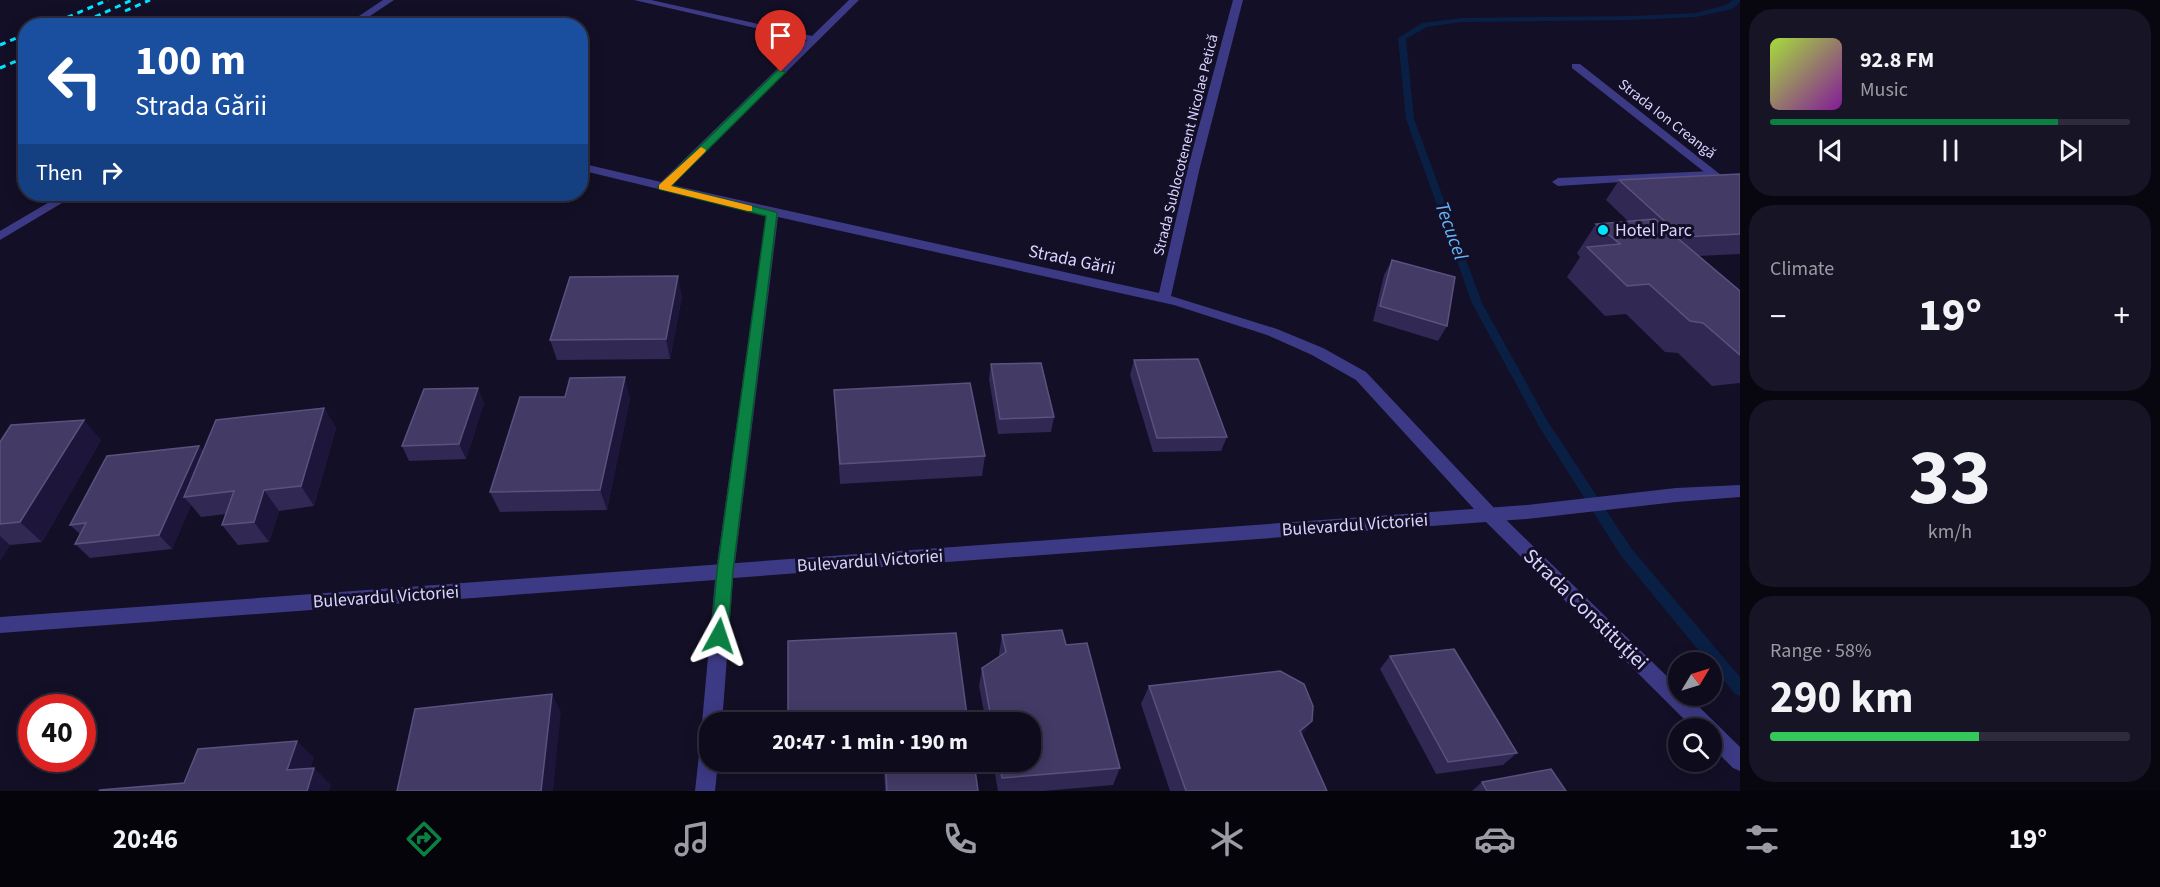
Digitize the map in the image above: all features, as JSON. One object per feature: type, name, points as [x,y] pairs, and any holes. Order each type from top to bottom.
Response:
[{"type":"street","points":[[361,18],[389,0]]},
{"type":"street","points":[[639,0],[815,39]]},
{"type":"street","points":[[663,187],[854,0]]},
{"type":"street","name":"Strada Sublocotenent Nicolae Petică","points":[[1164,298],[1194,167],[1238,0]]},
{"type":"street","name":"Strada Ion Creangă","points":[[1576,66],[1740,196]]},
{"type":"street","name":"Strada Gării","points":[[588,168],[772,214],[1164,298],[1231,318],[1286,338],[1335,359],[1361,375],[1490,515]]},
{"type":"street","points":[[1558,182],[1712,174]]},
{"type":"street","points":[[0,236],[59,201]]},
{"type":"street","points":[[713,712],[725,571],[772,214]]},
{"type":"street","name":"Bulevardul Victoriei","points":[[0,625],[1490,515],[1676,495],[1738,493]]},
{"type":"street","name":"Strada Constituției","points":[[1490,515],[1697,718]]},
{"type":"street","points":[[1722,743],[1740,761]]},
{"type":"street","points":[[705,791],[707,772]]},
{"type":"building","points":[[1740,174],[1740,234],[1682,237],[1619,180]]},
{"type":"building","points":[[1655,219],[1740,291],[1740,355],[1703,323],[1690,321],[1649,284],[1627,286],[1587,247],[1620,244],[1596,224]]},
{"type":"building","points":[[1392,260],[1455,277],[1447,326],[1380,306]]},
{"type":"building","points":[[678,276],[666,339],[550,340],[570,277]]},
{"type":"building","points":[[1198,359],[1227,437],[1157,438],[1134,360]]},
{"type":"building","points":[[1041,363],[1054,417],[1000,419],[991,364]]},
{"type":"building","points":[[625,377],[600,490],[490,492],[520,397],[565,397],[570,378]]},
{"type":"building","points":[[970,383],[985,456],[840,464],[834,390]]},
{"type":"building","points":[[478,388],[459,444],[402,446],[424,389]]},
{"type":"building","points":[[324,408],[301,486],[264,490],[254,522],[222,525],[234,491],[184,497],[216,420]]},
{"type":"building","points":[[84,420],[20,522],[0,524],[0,442],[11,425]]},
{"type":"building","points":[[199,446],[159,535],[75,544],[86,523],[70,525],[107,456]]},
{"type":"building","points":[[1062,630],[1066,645],[1087,643],[1120,768],[1002,778],[1001,772],[1041,772],[1041,712],[990,712],[982,668],[1006,652],[1002,635]]},
{"type":"building","points":[[956,633],[967,712],[788,712],[788,641]]},
{"type":"building","points":[[1454,649],[1517,753],[1448,762],[1390,656]]},
{"type":"building","points":[[1280,671],[1304,684],[1313,706],[1312,721],[1300,731],[1327,791],[1186,791],[1149,686]]},
{"type":"building","points":[[552,694],[541,791],[397,791],[415,709]]},
{"type":"building","points":[[297,741],[287,770],[314,768],[307,791],[99,791],[184,783],[198,749]]},
{"type":"building","points":[[1551,769],[1566,791],[1487,791],[1482,782]]},
{"type":"building","points":[[886,772],[975,772],[978,791],[887,791]]},
{"type":"waterway","name":"Tecucel","points":[[1738,0],[1729,7],[1696,15],[1462,20],[1425,25],[1402,38],[1410,119],[1477,303],[1544,425],[1626,552],[1740,689]]},
{"type":"railway","points":[[66,18],[108,0]]},
{"type":"railway","points":[[93,18],[132,0]]},
{"type":"railway","points":[[125,11],[150,0]]},
{"type":"railway","points":[[0,45],[18,37]]},
{"type":"railway","points":[[0,68],[18,60]]},
{"type":"slow traffic","points":[[701,150],[663,187],[748,208]]},
{"type":"place","name":"Hotel Parc","points":[[1603,230]]},
{"type":"route","points":[[719,636],[725,571],[772,214],[663,187],[781,72]]}]
